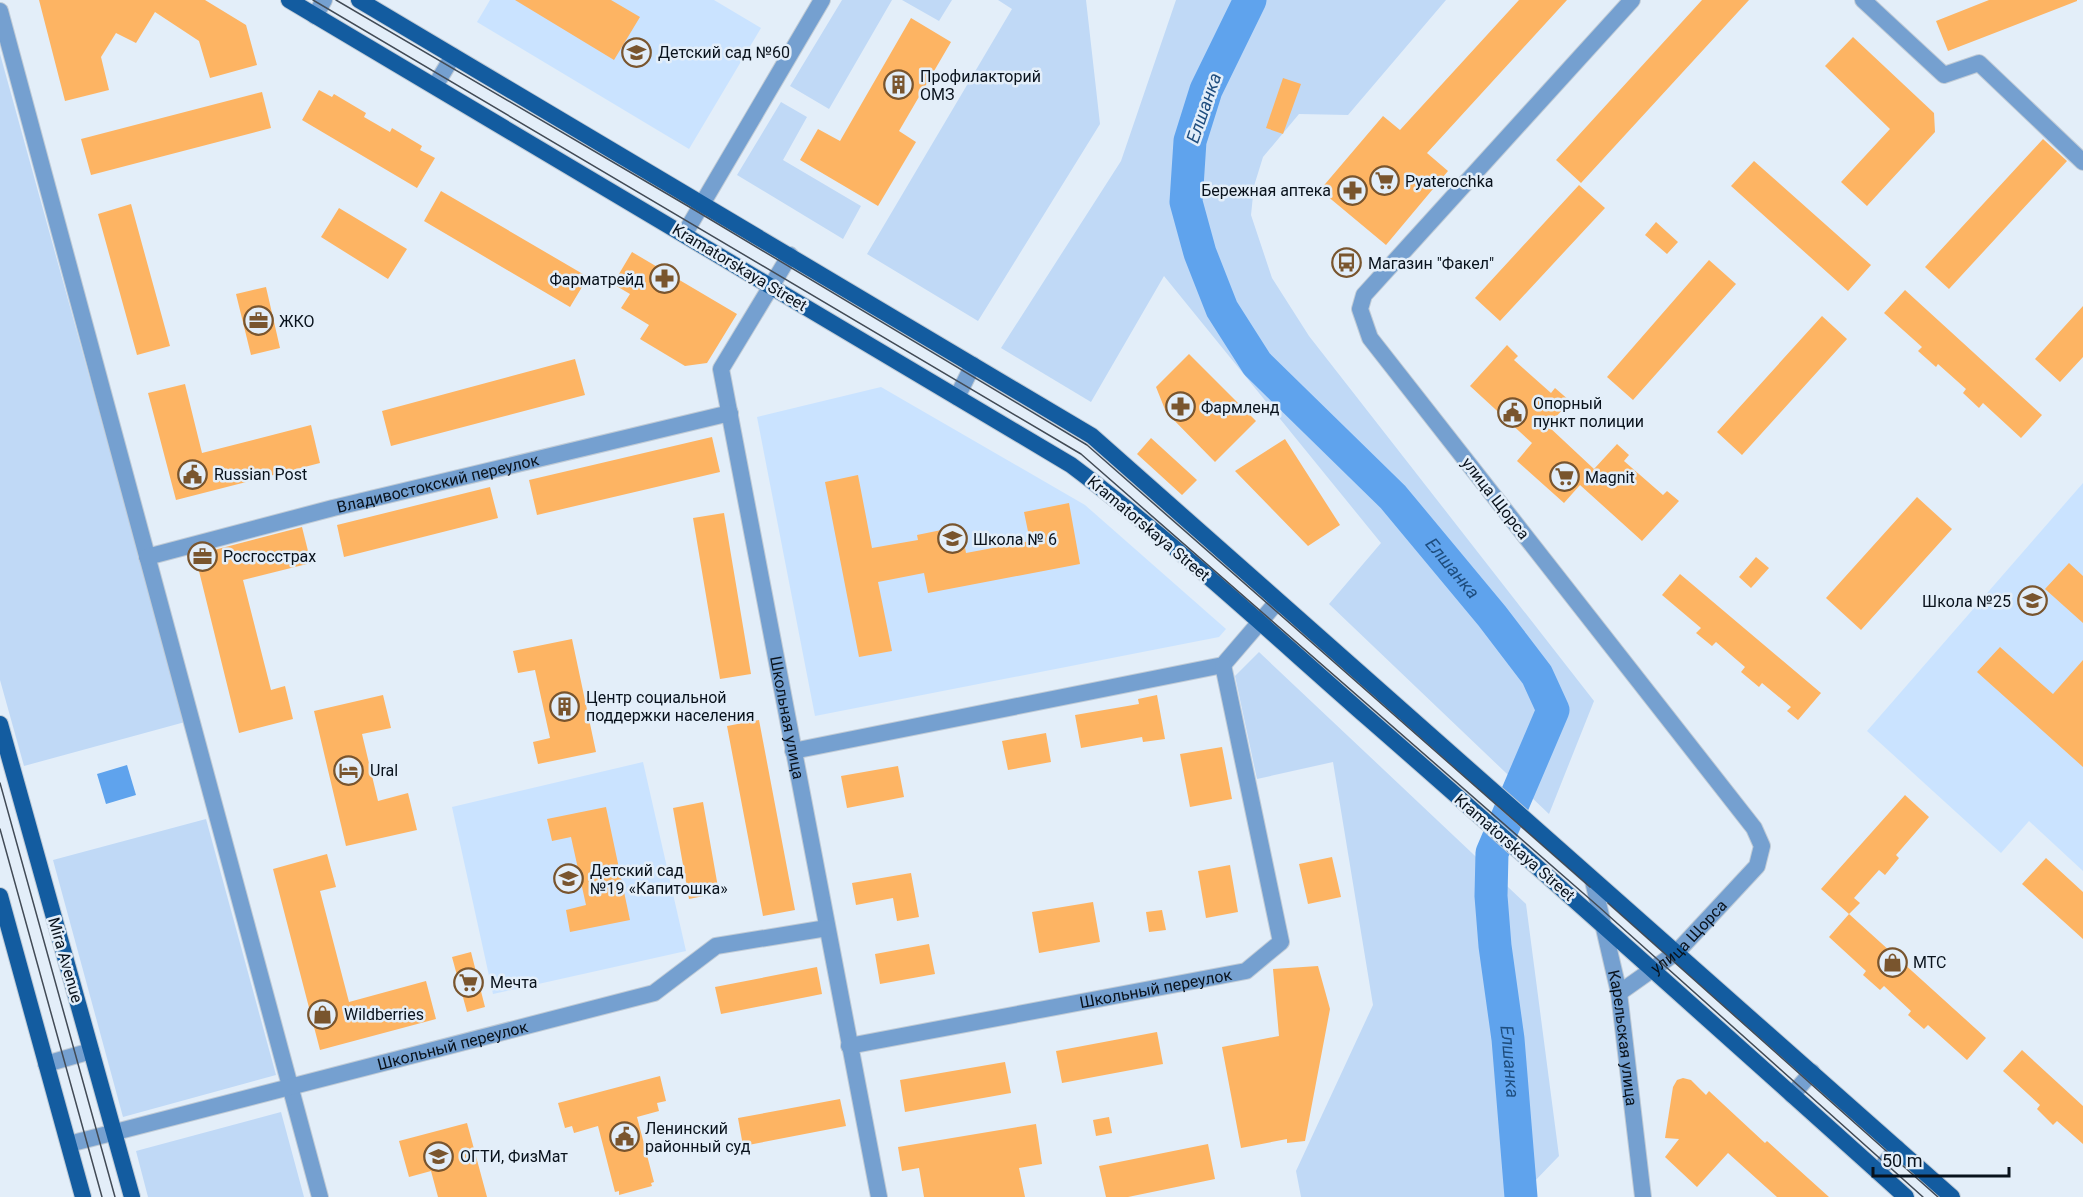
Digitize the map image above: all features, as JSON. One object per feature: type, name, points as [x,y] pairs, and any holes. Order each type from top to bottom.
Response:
[{"type":"main road","name":"Kramatorskaya Street","points":[[289,0],[685,233],[1071,465],[1135,513],[1528,858],[1906,1197]]},
{"type":"main road","name":"Kramatorskaya Street","points":[[359,0],[703,202],[1092,436],[1952,1197]]},
{"type":"main road","name":"Mira Avenue","points":[[0,724],[132,1197]]},
{"type":"main road","points":[[0,896],[83,1197]]},
{"type":"street","points":[[315,16],[324,0]]},
{"type":"street","points":[[685,233],[822,0]]},
{"type":"street","name":"улица Щорса","points":[[1618,993],[1677,952],[1757,866],[1762,846],[1754,828],[1370,338],[1360,309],[1364,295],[1632,0]]},
{"type":"street","points":[[1863,0],[1944,75],[1979,63],[2083,162]]},
{"type":"street","points":[[0,11],[320,1197]]},
{"type":"street","points":[[435,86],[453,56]]},
{"type":"street","name":"Школьная улица","points":[[790,255],[721,369],[879,1197]]},
{"type":"street","points":[[957,397],[973,365]]},
{"type":"street","name":"Владивостокский переулок","points":[[147,557],[340,507],[730,413]]},
{"type":"street","points":[[793,752],[1223,665],[1277,602]]},
{"type":"street","name":"Школьный переулок","points":[[849,1046],[1246,971],[1281,942],[1223,665]]},
{"type":"street","name":"Карельская улица","points":[[1593,880],[1618,993],[1643,1197]]},
{"type":"street","name":"Школьный переулок","points":[[69,1144],[654,993],[716,946],[827,927]]},
{"type":"street","points":[[46,1064],[91,1051]]},
{"type":"street","points":[[1792,1095],[1812,1072]]},
{"type":"street","points":[[1878,1172],[1898,1148]]},
{"type":"shaded area","name":"Детский сад №60","points":[[490,0],[714,0],[761,28],[689,149],[477,22]]},
{"type":"shaded area","points":[[842,0],[892,0],[829,109],[790,86]]},
{"type":"shaded area","points":[[902,0],[952,0],[939,21]]},
{"type":"shaded area","points":[[998,0],[1086,0],[1100,124],[978,321],[867,254],[1012,9]]},
{"type":"shaded area","points":[[1176,0],[1446,0],[1348,115],[1299,114],[1263,157],[1254,186],[1251,215],[1272,278],[1309,336],[1594,701],[1549,814],[1329,604],[1381,543],[1164,276],[1091,402],[1001,348],[1121,161]]},
{"type":"shaded area","points":[[0,54],[185,722],[24,766],[0,680]]},
{"type":"shaded area","points":[[781,102],[807,117],[783,160],[861,206],[843,239],[737,175]]},
{"type":"shaded area","name":"Школа № 6","points":[[881,387],[1085,505],[1226,629],[1219,637],[815,716],[757,417]]},
{"type":"shaded area","name":"Школа №25","points":[[2083,483],[2083,871],[2029,821],[2001,853],[1867,731]]},
{"type":"shaded area","points":[[1259,652],[1526,904],[1559,1156],[1530,1186],[1531,1197],[1301,1197],[1296,1171],[1373,1005],[1333,762],[1257,779],[1235,676]]},
{"type":"shaded area","name":"Детский сад №19 «Капитошка»","points":[[643,762],[686,951],[493,994],[452,807]]},
{"type":"shaded area","points":[[206,819],[276,1075],[123,1117],[53,860]]},
{"type":"shaded area","points":[[281,1112],[304,1197],[148,1197],[136,1151]]},
{"type":"water","points":[[127,765],[136,795],[106,804],[97,774]]},
{"type":"building","points":[[39,0],[205,0],[246,25],[257,65],[210,78],[199,41],[155,12],[136,43],[116,33],[101,57],[109,90],[65,101]]},
{"type":"building","points":[[515,0],[611,0],[640,17],[614,60]]},
{"type":"building","points":[[1519,0],[1567,0],[1427,153],[1448,171],[1386,245],[1320,190],[1383,116],[1400,130]]},
{"type":"building","points":[[1702,0],[1749,0],[1581,183],[1556,160]]},
{"type":"building","points":[[1989,0],[2077,1],[1948,51],[1936,21]]},
{"type":"building","name":"Профилакторий ОМЗ","points":[[911,18],[951,42],[899,131],[916,142],[878,206],[800,160],[818,129],[840,141]]},
{"type":"building","points":[[1853,37],[1934,113],[1935,132],[1867,206],[1841,182],[1890,129],[1825,66]]},
{"type":"building","points":[[1283,78],[1301,84],[1283,134],[1266,128]]},
{"type":"building","points":[[319,90],[332,97],[334,94],[366,113],[364,117],[390,132],[392,128],[422,146],[420,150],[435,158],[417,188],[302,120]]},
{"type":"building","points":[[262,92],[271,128],[91,175],[81,139]]},
{"type":"building","points":[[2043,139],[2067,161],[1949,289],[1925,267]]},
{"type":"building","points":[[1754,161],[1871,265],[1848,291],[1731,186]]},
{"type":"building","points":[[1579,185],[1605,208],[1500,321],[1475,298]]},
{"type":"building","points":[[441,191],[588,277],[570,307],[424,221]]},
{"type":"building","points":[[131,204],[170,346],[137,355],[98,214]]},
{"type":"building","points":[[339,208],[407,249],[388,279],[321,237]]},
{"type":"building","points":[[1656,222],[1678,242],[1667,254],[1645,235]]},
{"type":"building","points":[[632,252],[737,314],[707,363],[685,366],[640,339],[649,325],[621,308],[630,294],[613,284]]},
{"type":"building","points":[[1709,260],[1736,284],[1633,400],[1607,377]]},
{"type":"building","name":"ЖКО","points":[[266,287],[280,348],[251,355],[236,294]]},
{"type":"building","points":[[1905,290],[2042,415],[2021,438],[1983,403],[1979,408],[1963,393],[1966,389],[1938,364],[1936,367],[1918,351],[1922,347],[1884,313]]},
{"type":"building","points":[[2083,306],[2083,357],[2060,382],[2035,359]]},
{"type":"building","points":[[1822,316],[1847,339],[1742,455],[1717,432]]},
{"type":"building","points":[[1507,345],[1518,356],[1514,360],[1551,393],[1555,388],[1570,401],[1548,426],[1594,469],[1617,444],[1629,455],[1624,461],[1663,495],[1667,491],[1679,501],[1642,541],[1580,485],[1564,503],[1517,461],[1532,443],[1470,386]]},
{"type":"building","points":[[1189,354],[1256,421],[1215,462],[1166,412],[1156,387]]},
{"type":"building","points":[[575,359],[585,395],[391,446],[382,411]]},
{"type":"building","points":[[185,384],[202,453],[311,425],[320,463],[176,500],[148,393]]},
{"type":"building","points":[[712,437],[720,472],[537,515],[529,480]]},
{"type":"building","points":[[1151,438],[1197,480],[1182,495],[1137,454]]},
{"type":"building","points":[[1285,439],[1340,525],[1308,546],[1235,471]]},
{"type":"building","points":[[858,475],[872,548],[918,540],[917,535],[961,526],[966,553],[1030,541],[1024,512],[1069,503],[1080,564],[928,593],[924,573],[878,582],[892,651],[859,657],[825,482]]},
{"type":"building","points":[[490,487],[498,518],[344,557],[337,525]]},
{"type":"building","points":[[1917,497],[1952,529],[1861,630],[1826,598]]},
{"type":"building","points":[[724,513],[751,674],[720,679],[693,518]]},
{"type":"building","points":[[302,527],[311,563],[243,580],[271,690],[285,686],[293,719],[239,733],[195,555]]},
{"type":"building","points":[[1756,557],[1769,568],[1751,588],[1739,577]]},
{"type":"building","points":[[2069,563],[2083,576],[2083,623],[2045,589]]},
{"type":"building","points":[[1680,574],[1821,693],[1798,720],[1787,711],[1791,707],[1762,683],[1759,687],[1741,672],[1745,667],[1716,642],[1712,646],[1696,633],[1701,628],[1662,595]]},
{"type":"building","name":"Центр социальной поддержки населения","points":[[572,639],[596,752],[538,764],[533,742],[550,738],[535,670],[518,673],[513,651]]},
{"type":"building","points":[[2000,647],[2053,694],[2083,660],[2083,767],[1977,672]]},
{"type":"building","name":"Ural","points":[[383,695],[391,728],[362,734],[378,801],[408,793],[417,830],[346,846],[314,711]]},
{"type":"building","points":[[1157,695],[1165,739],[1143,742],[1142,737],[1081,748],[1075,715],[1139,704],[1138,699]]},
{"type":"building","points":[[759,720],[795,910],[763,916],[727,726]]},
{"type":"building","points":[[1046,733],[1051,762],[1008,770],[1002,741]]},
{"type":"building","points":[[1222,747],[1232,799],[1190,807],[1180,754]]},
{"type":"building","points":[[898,766],[904,797],[847,808],[841,776]]},
{"type":"building","points":[[1905,795],[1929,817],[1896,855],[1899,858],[1885,875],[1879,870],[1854,898],[1860,903],[1849,914],[1821,889]]},
{"type":"building","points":[[703,802],[719,893],[689,899],[673,808]]},
{"type":"building","points":[[606,807],[630,920],[570,932],[566,910],[586,905],[571,837],[552,841],[547,819]]},
{"type":"building","points":[[327,854],[336,887],[320,891],[349,1002],[426,981],[436,1019],[320,1050],[273,869]]},
{"type":"building","points":[[1332,857],[1341,897],[1308,904],[1299,864]]},
{"type":"building","points":[[2046,858],[2083,892],[2083,939],[2022,884]]},
{"type":"building","points":[[1230,865],[1238,912],[1206,918],[1198,871]]},
{"type":"building","points":[[911,873],[919,917],[897,921],[893,898],[856,905],[852,883]]},
{"type":"building","points":[[1093,902],[1100,942],[1039,953],[1032,912]]},
{"type":"building","points":[[1162,910],[1166,930],[1149,932],[1146,912]]},
{"type":"building","points":[[1849,914],[1986,1038],[1967,1060],[1928,1025],[1924,1029],[1908,1015],[1911,1011],[1884,986],[1880,990],[1863,975],[1866,971],[1829,937]]},
{"type":"building","points":[[929,944],[935,974],[880,984],[875,954]]},
{"type":"building","name":"Мечта","points":[[471,952],[485,1007],[467,1012],[452,957]]},
{"type":"building","points":[[1318,966],[1330,1009],[1305,1141],[1287,1143],[1287,1139],[1241,1148],[1222,1047],[1279,1036],[1273,969]]},
{"type":"building","points":[[817,967],[822,994],[721,1014],[715,987]]},
{"type":"building","points":[[1157,1032],[1163,1064],[1062,1083],[1056,1051]]},
{"type":"building","points":[[2022,1050],[2083,1106],[2083,1144],[2057,1121],[2053,1125],[2037,1109],[2040,1105],[2003,1071]]},
{"type":"building","points":[[1005,1062],[1011,1093],[905,1112],[900,1080]]},
{"type":"building","name":"Ленинский районный суд","points":[[660,1076],[666,1101],[657,1103],[659,1111],[637,1117],[654,1182],[651,1183],[652,1186],[619,1195],[619,1191],[615,1192],[598,1126],[574,1133],[572,1126],[565,1128],[558,1103]]},
{"type":"building","points":[[1683,1078],[1691,1080],[1706,1095],[1709,1091],[1765,1143],[1767,1141],[1829,1197],[1777,1197],[1728,1153],[1697,1187],[1665,1157],[1679,1139],[1665,1138],[1673,1087],[1677,1080]]},
{"type":"building","points":[[840,1099],[846,1126],[743,1146],[738,1118]]},
{"type":"building","points":[[1109,1117],[1112,1133],[1096,1136],[1093,1120]]},
{"type":"building","name":"ОГТИ, ФизМат","points":[[467,1123],[487,1197],[438,1197],[431,1171],[409,1177],[399,1141]]},
{"type":"building","points":[[1036,1124],[1042,1164],[1019,1168],[1025,1197],[924,1197],[919,1168],[902,1171],[898,1147]]},
{"type":"building","points":[[1208,1144],[1215,1179],[1128,1197],[1106,1197],[1099,1166]]},
{"type":"waterway","name":"Елшанка","points":[[1250,0],[1206,90],[1190,141],[1186,202],[1200,253],[1222,309],[1257,364],[1393,497],[1492,616],[1537,675],[1553,710],[1492,853],[1491,896],[1495,946],[1508,1039],[1521,1197]]},
{"type":"tram line","points":[[313,0],[1081,454],[1599,907],[1923,1197]]},
{"type":"tram line","points":[[336,0],[698,212],[1087,445],[1590,887]]},
{"type":"tram line","points":[[0,783],[115,1197]]},
{"type":"tram line","points":[[0,829],[102,1197]]},
{"type":"tram line","points":[[1608,903],[1938,1197]]},
{"type":"place","name":"Детский сад №60","points":[[637,52]]},
{"type":"place","name":"Профилакторий ОМЗ","points":[[899,85]]},
{"type":"place","name":"Pyaterochka","points":[[1384,181]]},
{"type":"place","name":"Бережная аптека","points":[[1352,190]]},
{"type":"place","name":"Магазин \"Факел\"","points":[[1347,263]]},
{"type":"place","name":"Фарматрейд","points":[[665,279]]},
{"type":"place","name":"ЖКО","points":[[258,321]]},
{"type":"place","name":"Фармленд","points":[[1180,407]]},
{"type":"place","name":"Опорный пункт полиции","points":[[1512,412]]},
{"type":"place","name":"Russian Post","points":[[193,474]]},
{"type":"place","name":"Magnit","points":[[1564,477]]},
{"type":"place","name":"Школа № 6","points":[[952,539]]},
{"type":"place","name":"Росгосстрах","points":[[202,556]]},
{"type":"place","name":"Школа №25","points":[[2032,601]]},
{"type":"place","name":"Центр социальной поддержки населения","points":[[565,706]]},
{"type":"place","name":"Ural","points":[[349,770]]},
{"type":"place","name":"Детский сад №19 «Капитошка»","points":[[569,879]]},
{"type":"place","name":"МТС","points":[[1892,962]]},
{"type":"place","name":"Мечта","points":[[469,982]]},
{"type":"place","name":"Wildberries","points":[[323,1014]]},
{"type":"place","name":"Ленинский районный суд","points":[[624,1137]]},
{"type":"place","name":"ОГТИ, ФизМат","points":[[439,1156]]}]
